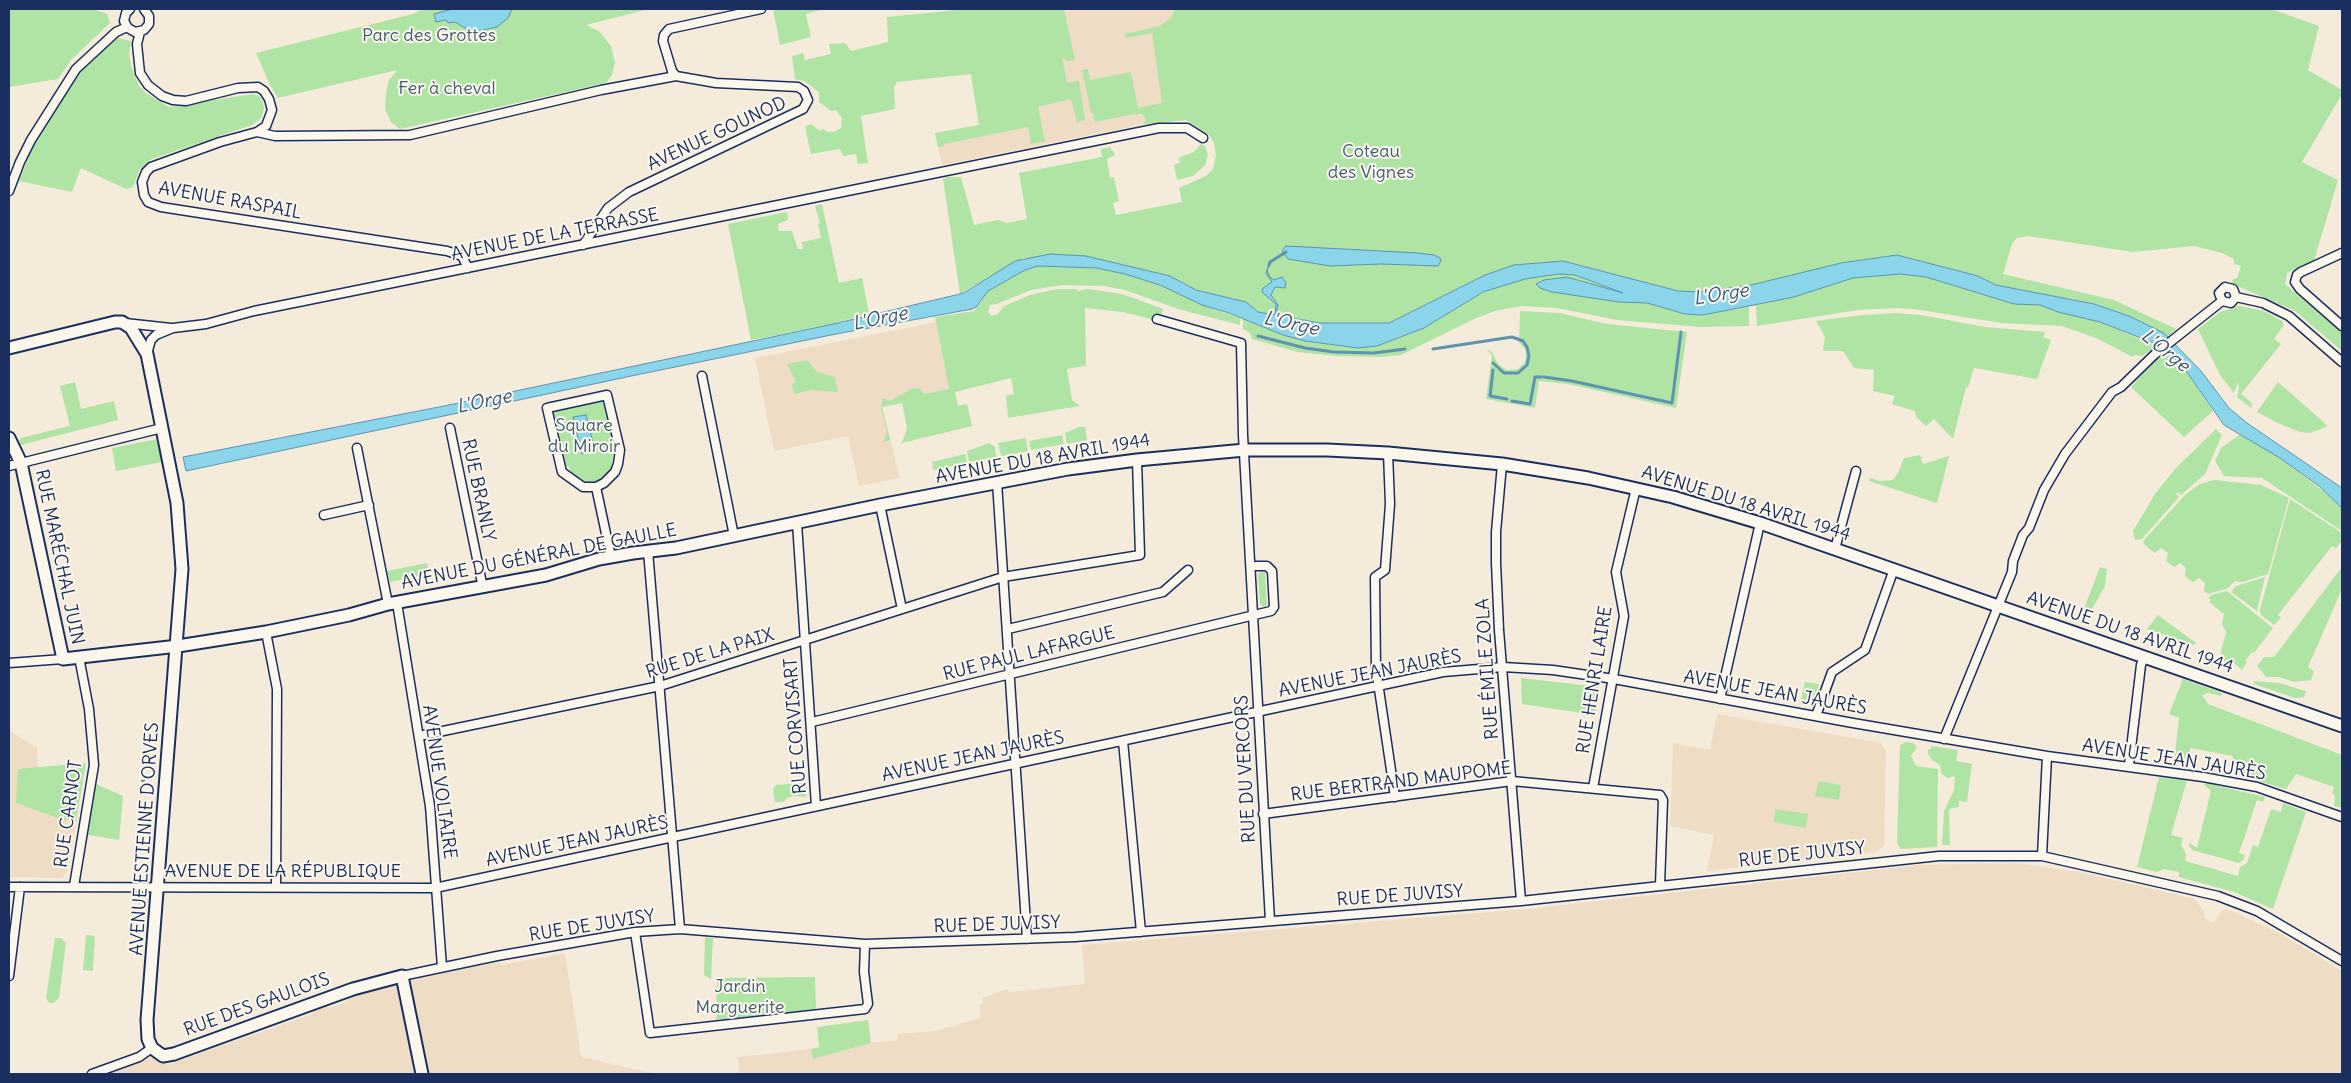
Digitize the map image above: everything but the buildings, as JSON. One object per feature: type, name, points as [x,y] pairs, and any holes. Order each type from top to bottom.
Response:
[{"type":"street","points":[[130,9],[124,16],[127,27],[131,31],[140,32]]},
{"type":"street","points":[[147,9],[149,24],[140,32],[137,44],[140,72],[148,85],[162,96],[173,100],[186,101],[238,88],[258,87],[264,90],[269,98],[272,110],[266,126],[257,132]]},
{"type":"street","points":[[257,132],[275,136],[410,135],[601,90],[676,76],[672,71],[663,41],[664,35],[669,29],[760,9]]},
{"type":"street","points":[[9,191],[20,162],[32,140],[76,69],[112,36],[127,27]]},
{"type":"street","name":"AVENUE GOUNOD","points":[[582,245],[608,208],[629,192],[803,110],[808,100],[804,91],[793,86],[723,83],[676,76]]},
{"type":"street","name":"AVENUE DE LA TERRASSE","points":[[122,322],[173,328],[206,324],[242,314],[1159,128],[1187,128],[1203,138]]},
{"type":"street","name":"AVENUE RASPAIL","points":[[257,132],[220,142],[155,164],[143,177],[142,190],[146,199],[152,204],[193,212],[447,251],[462,256],[466,260],[468,268]]},
{"type":"street","points":[[2342,253],[2301,272],[2297,275],[2295,282],[2300,289],[2342,326]]},
{"type":"street","points":[[2225,288],[2233,289],[2236,297],[2229,304],[2222,301],[2219,293],[2225,288]]},
{"type":"street","points":[[2236,297],[2263,303],[2289,316],[2342,362]]},
{"type":"street","points":[[1944,739],[2012,572],[2013,562],[2023,535],[2029,528],[2044,490],[2065,454],[2093,420],[2100,405],[2155,354],[2222,301]]},
{"type":"street","name":"RUE DU VERCORS","points":[[1157,319],[1241,343],[1253,616],[1270,921]]},
{"type":"street","points":[[9,348],[101,324],[122,322]]},
{"type":"street","name":"AVENUE ESTIENNE D'ORVES","points":[[122,322],[136,333],[147,354],[180,521],[182,569],[178,646],[147,1020],[148,1036],[152,1048]]},
{"type":"street","name":"AVENUE DE LA TERRASSE","points":[[147,354],[154,336],[173,328]]},
{"type":"street","points":[[702,376],[734,536]]},
{"type":"street","points":[[607,395],[619,457],[615,472],[610,478],[596,487],[588,488],[577,484],[562,472],[547,408],[607,395]]},
{"type":"street","points":[[9,466],[162,428]]},
{"type":"street","name":"RUE BRANLY","points":[[450,428],[483,588]]},
{"type":"street","name":"RUE MARÉCHAL JUIN","points":[[9,438],[21,463],[63,659]]},
{"type":"street","name":"AVENUE VOLTAIRE","points":[[357,448],[393,603],[419,736],[430,806],[442,967]]},
{"type":"street","name":"AVENUE DU 18 AVRIL 1944","points":[[907,500],[1068,469],[1137,460],[1245,450],[1388,453],[1502,464],[1636,488],[1760,523],[2342,726]]},
{"type":"street","points":[[1388,453],[1390,504],[1385,570],[1375,577],[1376,670],[1395,797]]},
{"type":"street","name":"RUE DE LA PAIX","points":[[419,736],[660,686],[1003,577],[1140,555],[1137,460]]},
{"type":"street","name":"RUE ÉMILE ZOLA","points":[[1502,464],[1496,532],[1496,563],[1521,902]]},
{"type":"street","points":[[1835,549],[1856,472]]},
{"type":"street","points":[[997,482],[1027,939]]},
{"type":"street","points":[[596,487],[612,557]]},
{"type":"street","name":"RUE HENRI LAIRE","points":[[1593,788],[1624,616],[1616,572],[1636,488]]},
{"type":"street","name":"AVENUE DU GÉNÉRAL DE GAULLE","points":[[63,659],[178,646],[266,632],[349,615],[393,603],[483,588],[554,573],[612,557],[676,548],[880,504],[907,500]]},
{"type":"street","points":[[880,504],[902,610]]},
{"type":"street","points":[[324,515],[369,506]]},
{"type":"street","name":"RUE CORVISART","points":[[797,523],[812,722],[816,806]]},
{"type":"street","points":[[1720,699],[1760,523]]},
{"type":"street","points":[[648,551],[680,929]]},
{"type":"street","points":[[1251,566],[1264,565],[1271,569],[1274,599],[1273,610],[1253,616]]},
{"type":"street","points":[[1816,716],[1832,672],[1865,650],[1894,569]]},
{"type":"street","points":[[1008,629],[1163,592],[1188,570]]},
{"type":"street","name":"RUE PAUL LAFARGUE","points":[[812,722],[1253,616]]},
{"type":"street","points":[[266,632],[276,689],[276,887]]},
{"type":"street","name":"RUE CARNOT","points":[[74,886],[94,765],[89,709],[79,657]]},
{"type":"street","points":[[2129,765],[2141,665],[2144,657]]},
{"type":"street","points":[[9,663],[63,659]]},
{"type":"street","name":"AVENUE JEAN JAURÈS","points":[[437,887],[1378,685],[1443,672],[1503,667],[1552,670],[1614,679],[1944,739],[2047,756],[2129,765],[2257,787],[2342,817]]},
{"type":"street","points":[[1123,741],[1141,932]]},
{"type":"street","points":[[2042,856],[2047,756]]},
{"type":"street","name":"RUE BERTRAND MAUPOME","points":[[1263,814],[1512,781],[1593,788],[1662,797],[1660,886]]},
{"type":"street","name":"RUE DE JUVISY","points":[[442,967],[635,932],[680,929],[865,944],[1027,939],[1141,932],[1521,902],[1939,856],[2042,856],[2226,899],[2257,911],[2342,961]]},
{"type":"street","name":"AVENUE DE LA RÉPUBLIQUE","points":[[9,887],[437,887]]},
{"type":"street","points":[[9,976],[20,887]]},
{"type":"street","points":[[635,932],[650,1033],[865,1009],[868,1004],[864,972],[865,944]]},
{"type":"street","name":"RUE DES GAULOIS","points":[[152,1048],[159,1055],[170,1055],[338,994],[442,967]]},
{"type":"street","points":[[402,976],[422,1074]]},
{"type":"street","points":[[92,1074],[139,1057],[152,1048]]},
{"type":"shaded area","points":[[948,9],[1180,9],[1186,120],[1145,124],[942,165],[935,133],[979,125],[967,48],[952,49]]},
{"type":"shaded area","points":[[936,322],[950,393],[882,407],[900,478],[859,486],[848,436],[774,451],[755,358]]},
{"type":"shaded area","points":[[1717,714],[1881,743],[1886,750],[1884,845],[1877,852],[1707,871],[1714,835],[1670,826],[1673,743],[1710,750]]},
{"type":"shaded area","points":[[9,730],[37,748],[38,769],[66,821],[67,818],[76,822],[67,872],[61,878],[9,877]]},
{"type":"shaded area","points":[[2019,863],[2085,873],[2195,899],[2204,912],[2204,917],[2214,923],[2221,911],[2227,909],[2277,932],[2342,971],[2342,1074],[736,1074],[739,1073],[738,1057],[811,1049],[813,1058],[871,1043],[898,1040],[898,1034],[935,1031],[980,1018],[980,1004],[983,1004],[982,998],[1007,989],[1009,992],[1085,984],[1082,945],[1528,909],[1919,865]]},
{"type":"shaded area","points":[[565,953],[581,1057],[656,1074],[114,1074],[112,1068],[142,1058],[158,1058],[167,1065],[312,1014],[315,1008],[322,1006],[329,1008],[347,1002],[350,996],[388,985],[500,962],[501,965]]},
{"type":"green space","points":[[9,9],[93,9],[107,14],[110,23],[72,59],[58,79],[9,87]]},
{"type":"green space","points":[[423,9],[649,9],[586,25],[599,31],[611,46],[615,63],[612,75],[606,83],[400,129],[391,122],[385,109],[389,80],[397,70],[278,98],[256,53],[413,14]]},
{"type":"green space","points":[[773,9],[825,9],[806,14],[811,37],[780,45]]},
{"type":"green space","points":[[967,9],[1064,9],[1075,60],[1067,61],[1062,57],[1067,83],[1079,81],[1085,120],[1077,122],[1071,99],[1038,107],[1045,141],[1031,144],[1028,127],[944,144],[944,146],[938,148],[935,133],[979,125],[971,74],[897,82],[894,87],[895,109],[861,116],[868,163],[858,164],[856,154],[843,156],[840,149],[811,154],[805,127],[811,124],[820,131],[823,129],[828,132],[834,132],[841,128],[842,118],[836,110],[831,111],[819,102],[819,92],[804,81],[795,79],[792,56],[803,53],[805,60],[831,54],[829,44],[845,43],[851,51],[888,42],[887,17]]},
{"type":"green space","name":"Coteau des Vignes","points":[[1175,9],[2271,9],[2319,26],[2308,70],[2342,90],[2342,94],[2302,162],[2338,180],[2314,261],[2287,273],[2285,284],[2342,333],[2342,351],[2295,311],[2233,284],[2232,280],[2237,278],[2241,266],[2234,264],[2234,259],[2222,253],[2194,246],[2133,252],[2028,236],[2017,238],[2012,244],[2003,274],[2114,300],[2176,329],[2168,336],[2129,316],[2094,304],[1996,285],[1978,276],[1897,255],[1841,263],[1751,285],[1701,292],[1678,291],[1563,261],[1485,275],[1389,323],[1320,323],[1258,312],[1246,302],[1196,290],[1170,276],[1023,258],[960,294],[943,179],[946,177],[961,177],[974,225],[998,220],[1007,223],[1027,219],[1019,173],[1102,157],[1101,149],[1110,147],[1115,155],[1107,159],[1110,178],[1114,177],[1119,201],[1113,203],[1116,215],[1182,202],[1179,188],[1206,176],[1213,169],[1216,155],[1214,143],[1209,135],[1186,120],[1145,124],[1143,123],[1147,120],[1142,114],[1135,114],[1095,122],[1093,113],[1091,113],[1082,70],[1088,69],[1090,80],[1131,72],[1138,108],[1162,103],[1152,33],[1126,38],[1125,34],[1160,26],[1171,18]]},
{"type":"green space","points":[[117,38],[131,41],[129,54],[131,66],[139,86],[147,94],[169,107],[253,94],[259,96],[263,102],[264,109],[261,118],[252,125],[152,159],[140,169],[133,187],[126,189],[81,168],[72,192],[19,181],[33,146],[79,73]]},
{"type":"green space","points":[[1201,144],[1205,146],[1208,155],[1205,165],[1193,176],[1177,180],[1174,165],[1181,162],[1178,160],[1181,157],[1194,152]]},
{"type":"green space","points":[[822,204],[839,283],[862,278],[869,313],[829,325],[751,340],[728,224],[787,212],[788,220],[778,224],[779,231],[792,231],[798,249],[803,249],[802,242],[821,238],[818,224],[820,223],[815,206]]},
{"type":"green space","points":[[1038,266],[1096,268],[1160,284],[1202,305],[1240,318],[1240,325],[1178,309],[1125,290],[1104,286],[1062,285],[1031,290],[990,305],[988,312],[992,316],[998,314],[1004,306],[1030,295],[1057,289],[1076,289],[1078,291],[1088,289],[1122,294],[1163,309],[1160,317],[1155,315],[1154,320],[1123,312],[1085,308],[1086,366],[1067,369],[1072,400],[1080,406],[1008,418],[1006,396],[1014,394],[1011,378],[955,392],[958,406],[967,404],[972,426],[902,443],[907,428],[902,403],[882,407],[890,440],[883,442],[887,432],[881,408],[883,398],[890,401],[913,388],[919,389],[925,394],[949,389],[935,317],[974,311],[988,291],[1025,270]]},
{"type":"green space","points":[[1559,274],[1575,275],[1624,293],[1552,292],[1647,303],[1685,314],[1703,315],[1794,297],[1853,278],[1900,274],[1926,277],[2014,304],[2040,304],[2058,312],[2100,322],[2156,346],[2142,356],[2134,355],[2133,357],[2096,338],[2062,326],[2001,323],[1897,308],[1858,310],[1757,326],[1756,306],[1749,306],[1749,326],[1701,327],[1617,320],[1557,308],[1522,306],[1495,311],[1474,319],[1401,355],[1381,357],[1337,356],[1297,352],[1252,339],[1250,333],[1243,329],[1243,319],[1283,335],[1305,341],[1358,348],[1377,346],[1424,328],[1483,292],[1518,280]]},
{"type":"green space","points":[[2239,306],[2264,311],[2282,321],[2284,325],[2274,339],[2281,344],[2241,394],[2252,403],[2251,408],[2237,397],[2239,387],[2236,380],[2237,385],[2234,393],[2220,375],[2198,329],[2220,312]]},
{"type":"green space","points":[[1520,311],[1560,313],[1607,324],[1687,332],[1676,408],[1568,384],[1539,381],[1535,408],[1486,399],[1492,355],[1486,349],[1492,352],[1498,364],[1507,370],[1518,369],[1525,362],[1526,351],[1519,342]]},
{"type":"green space","points":[[1895,313],[1921,315],[1985,327],[2045,332],[2043,337],[2051,340],[2037,379],[1974,368],[1968,388],[1966,387],[1953,439],[1934,419],[1926,426],[1916,417],[1915,411],[1892,404],[1895,396],[1873,391],[1874,370],[1854,368],[1843,351],[1823,351],[1825,337],[1816,321]]},
{"type":"green space","points":[[2166,351],[2184,368],[2213,411],[2184,437],[2131,387],[2156,359]]},
{"type":"green space","points":[[807,360],[817,372],[835,377],[838,392],[811,390],[794,394],[792,384],[796,382],[787,364]]},
{"type":"green space","points":[[75,382],[81,409],[114,401],[118,420],[21,445],[19,441],[21,438],[70,426],[60,386]]},
{"type":"green space","points":[[2278,382],[2328,426],[2311,433],[2300,432],[2257,412]]},
{"type":"green space","name":"Square du Miroir","points":[[600,400],[605,405],[617,454],[613,455],[611,471],[603,480],[596,483],[586,483],[574,477],[568,466],[564,467],[552,415],[554,410]]},
{"type":"green space","points":[[1079,427],[1085,427],[1087,440],[1067,444],[1065,433]]},
{"type":"green space","points":[[2216,429],[2222,435],[2205,474],[2181,495],[2179,492],[2176,494],[2179,497],[2142,539],[2135,540],[2133,531],[2155,494],[2176,468]]},
{"type":"green space","points":[[1062,435],[1064,444],[1031,450],[1029,441]]},
{"type":"green space","points":[[2239,435],[2255,441],[2335,500],[2342,508],[2342,531],[2262,478],[2224,476],[2215,461],[2221,448]]},
{"type":"green space","points":[[1026,438],[1028,451],[1001,456],[998,443]]},
{"type":"green space","points":[[158,439],[162,462],[116,471],[112,448]]},
{"type":"green space","points":[[989,443],[995,447],[996,457],[969,462],[967,451]]},
{"type":"green space","points":[[965,454],[967,463],[933,470],[932,462]]},
{"type":"green space","points":[[1920,455],[1923,464],[1949,456],[1937,503],[1869,481],[1870,478],[1880,481],[1893,480],[1904,458]]},
{"type":"green space","points":[[2214,480],[2261,485],[2289,498],[2268,574],[2242,582],[2235,581],[2228,588],[2208,594],[2204,591],[2205,583],[2199,578],[2193,582],[2185,576],[2186,568],[2180,563],[2174,567],[2166,561],[2168,553],[2161,548],[2155,553],[2143,541],[2186,494],[2200,484]]},
{"type":"green space","points":[[2290,499],[2339,531],[2342,534],[2342,541],[2336,548],[2332,546],[2278,615],[2281,618],[2274,625],[2261,615],[2260,610]]},
{"type":"green space","points":[[427,563],[429,574],[390,582],[387,571]]},
{"type":"green space","points":[[2100,567],[2107,569],[2105,586],[2089,614],[2078,614],[2079,608],[2083,609],[2085,606]]},
{"type":"green space","points":[[2342,567],[2342,589],[2308,667],[2314,671],[2311,680],[2294,682],[2279,677],[2266,677],[2257,666],[2264,657],[2274,657]]},
{"type":"green space","points":[[1262,571],[1265,573],[1267,604],[1264,607],[1260,604],[1258,574]]},
{"type":"green space","points":[[2265,577],[2257,611],[2231,592],[2236,586]]},
{"type":"green space","points":[[2227,591],[2273,628],[2254,653],[2252,652],[2245,661],[2247,662],[2242,670],[2234,663],[2219,660],[2226,632],[2222,624],[2224,614],[2209,602],[2211,600],[2208,598],[2211,595]]},
{"type":"green space","points":[[2158,615],[2196,643],[2194,645],[2147,629]]},
{"type":"green space","points":[[1521,678],[1599,687],[1595,715],[1522,704]]},
{"type":"green space","points":[[2183,679],[2222,693],[2221,696],[2209,693],[2202,695],[2208,704],[2342,755],[2342,808],[2334,806],[2335,795],[2332,794],[2334,787],[2296,774],[2286,789],[2234,774],[2233,756],[2190,748],[2189,756],[2178,763],[2174,763],[2179,718],[2169,714]]},
{"type":"green space","points":[[2254,681],[2278,683],[2306,691],[2304,697],[2295,698],[2254,684]]},
{"type":"green space","points":[[1805,682],[1819,684],[1814,701],[1808,705],[1800,704]]},
{"type":"green space","points":[[1905,742],[1913,743],[1917,747],[1911,756],[1916,766],[1938,769],[1937,847],[1901,849],[1897,843],[1900,745]]},
{"type":"green space","points":[[1931,746],[1958,750],[1956,761],[1972,764],[1967,802],[1959,801],[1959,807],[1949,809],[1950,845],[1942,845],[1944,811],[1954,790],[1955,776],[1948,778],[1942,774],[1940,765],[1932,760],[1928,754],[1928,749],[1931,749]]},
{"type":"green space","points":[[86,763],[76,822],[67,818],[66,821],[16,803],[18,769]]},
{"type":"green space","points":[[2159,777],[2187,780],[2171,835],[2183,838],[2181,845],[2186,854],[2185,861],[2238,876],[2240,867],[2247,863],[2253,845],[2258,847],[2271,809],[2281,812],[2283,803],[2306,812],[2273,909],[2234,892],[2179,877],[2179,872],[2164,869],[2157,872],[2137,867]]},
{"type":"green space","points":[[1819,781],[1841,785],[1839,800],[1815,796]]},
{"type":"green space","points":[[804,783],[807,786],[806,797],[795,796],[787,798],[783,802],[775,802],[773,789],[776,785]]},
{"type":"green space","points":[[2206,783],[2265,797],[2263,802],[2257,800],[2239,853],[2245,855],[2239,863],[2192,850],[2189,846],[2190,843],[2197,848],[2211,791],[2204,785]]},
{"type":"green space","points":[[96,784],[123,796],[119,840],[88,835]]},
{"type":"green space","points":[[1775,809],[1808,814],[1806,828],[1774,822]]},
{"type":"green space","points":[[86,935],[95,936],[93,971],[83,970]]},
{"type":"green space","points":[[705,937],[713,938],[711,979],[704,975]]},
{"type":"green space","points":[[55,938],[61,938],[66,943],[59,998],[53,1003],[49,1003],[46,998]]},
{"type":"green space","name":"Jardin Marguerite","points":[[815,977],[816,1009],[716,1020],[717,978]]},
{"type":"green space","points":[[868,1020],[871,1043],[813,1059],[811,1049],[819,1047],[817,1027]]},
{"type":"water","points":[[453,9],[512,9],[508,18],[497,27],[479,31],[465,28],[455,22],[448,23],[446,20],[436,22],[434,14]]},
{"type":"water","points":[[1286,246],[1418,253],[1434,255],[1440,258],[1441,261],[1438,266],[1381,264],[1330,266],[1288,259],[1282,251]]},
{"type":"water","name":"L'Orge","points":[[1050,254],[1086,256],[1170,276],[1196,290],[1246,302],[1258,312],[1275,315],[1276,304],[1262,292],[1263,288],[1272,282],[1266,273],[1267,270],[1269,276],[1274,280],[1282,277],[1286,283],[1285,288],[1275,287],[1271,295],[1278,305],[1276,315],[1320,323],[1389,323],[1485,275],[1514,265],[1563,261],[1678,291],[1701,292],[1751,285],[1841,263],[1897,255],[1978,276],[1996,285],[2094,304],[2129,316],[2164,333],[2201,371],[2229,408],[2247,423],[2342,488],[2342,508],[2319,486],[2280,458],[2224,425],[2184,368],[2168,352],[2151,342],[2100,322],[2058,312],[2040,305],[2014,304],[1926,277],[1900,274],[1853,278],[1794,297],[1703,315],[1685,314],[1647,303],[1619,302],[1552,292],[1540,288],[1536,284],[1544,280],[1567,277],[1623,293],[1575,275],[1559,274],[1525,279],[1483,292],[1424,328],[1377,346],[1358,348],[1305,341],[1283,335],[1229,313],[1202,305],[1160,285],[1125,274],[1096,268],[1038,266],[1025,270],[988,291],[976,307],[972,309],[836,334],[636,375],[186,471],[183,457],[449,405],[829,325],[964,293],[1015,261]]},
{"type":"water","points":[[586,415],[595,450],[582,454],[573,417]]},
{"type":"waterway","points":[[1269,265],[1270,262],[1286,252]]},
{"type":"waterway","points":[[1544,377],[1572,381],[1672,403],[1681,332]]},
{"type":"waterway","name":"L'Orge","points":[[1258,336],[1305,348],[1334,352],[1374,353],[1405,349]]},
{"type":"waterway","points":[[1433,349],[1512,337],[1523,341],[1527,347],[1529,356],[1527,365],[1518,373],[1504,373],[1493,363]]},
{"type":"waterway","points":[[1493,370],[1490,396],[1507,399]]},
{"type":"waterway","points":[[1512,401],[1530,404],[1535,377],[1541,377]]},
{"type":"park label","name":"Parc des Grottes","points":[[429,36]]},
{"type":"park label","name":"Fer à cheval","points":[[447,89]]}]
